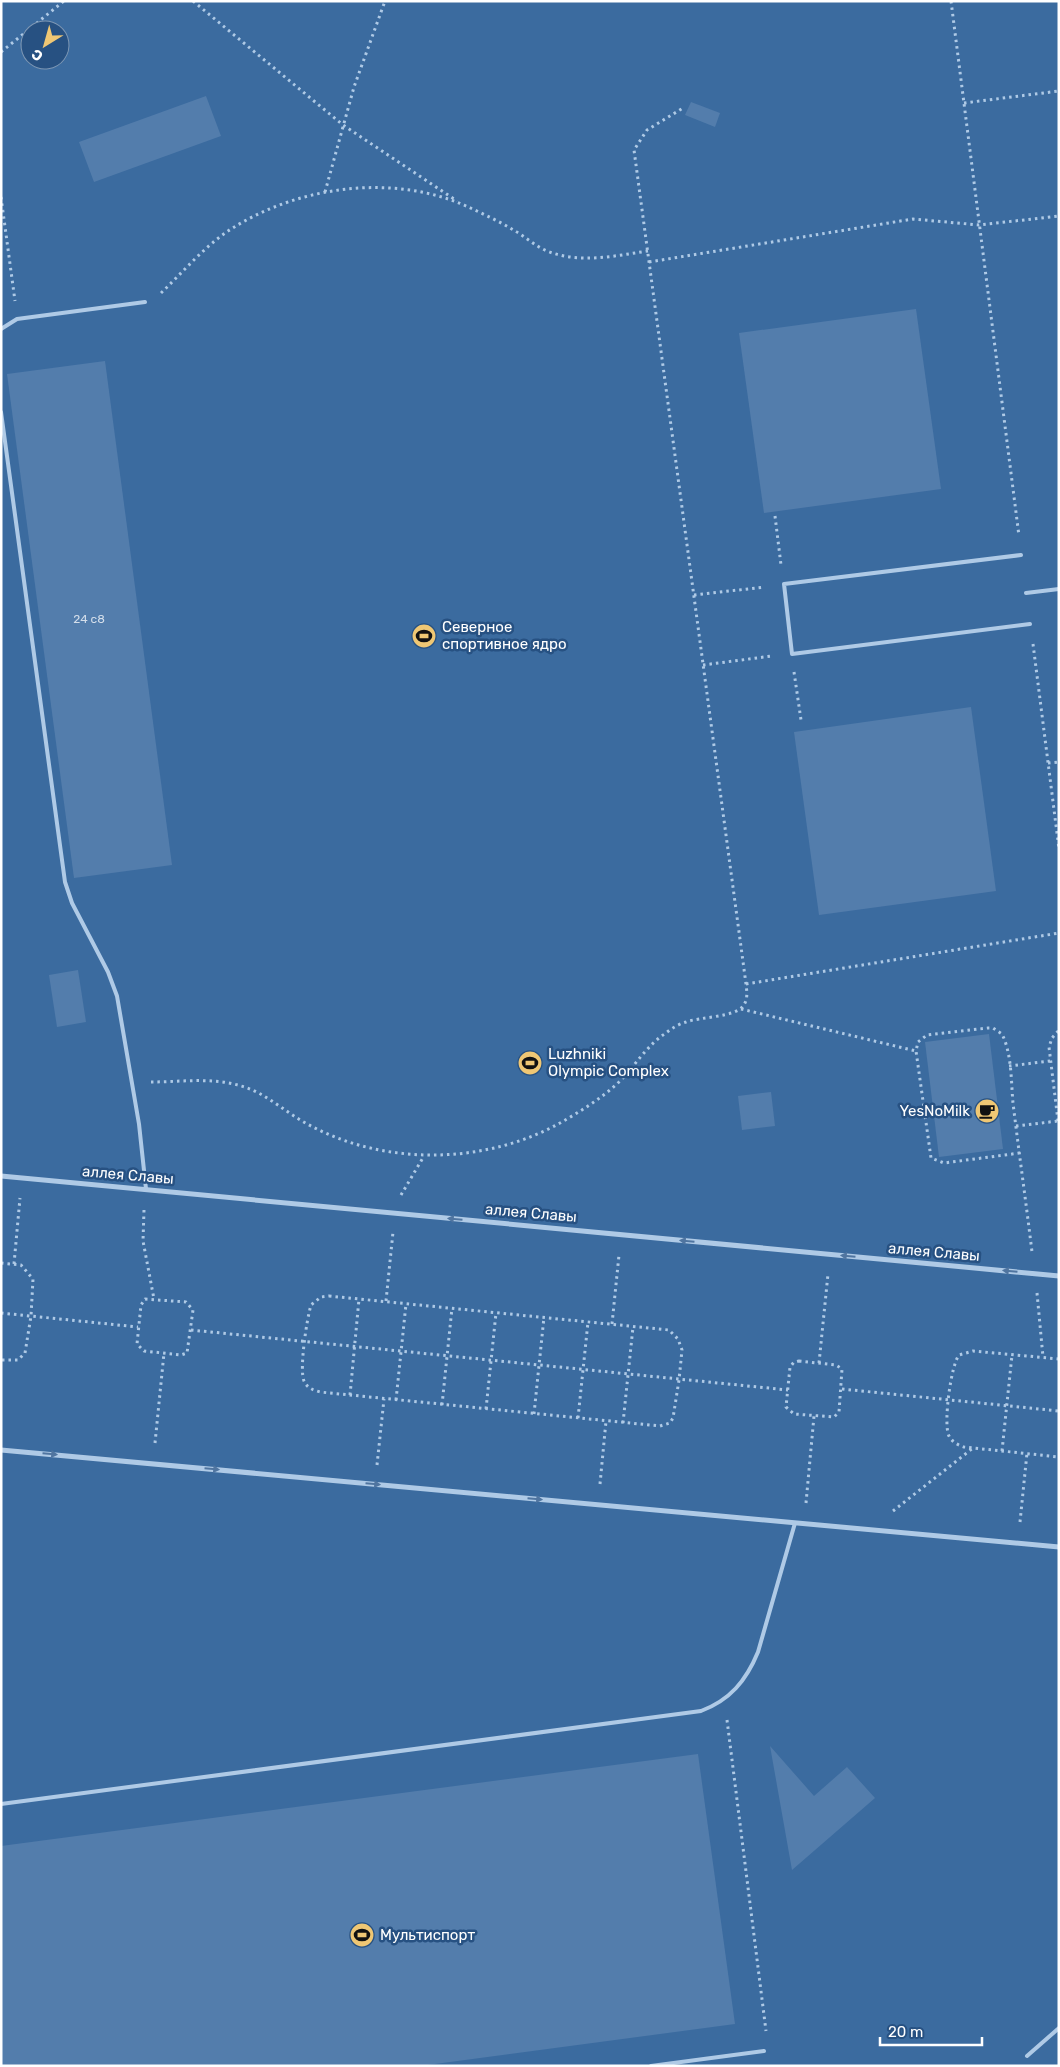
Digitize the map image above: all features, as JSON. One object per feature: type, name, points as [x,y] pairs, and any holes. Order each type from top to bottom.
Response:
[{"type":"street","name":"аллея Славы","points":[[1,1176],[1059,1276]]},
{"type":"street","points":[[1,1450],[1059,1547]]},
{"type":"lane","points":[[1,329],[18,319],[144,302]]},
{"type":"lane","points":[[1,412],[65,882],[72,903],[114,984],[143,1150],[146,1189]]},
{"type":"lane","points":[[1021,555],[784,584],[792,654],[1030,624]]},
{"type":"lane","points":[[1026,593],[1059,589]]},
{"type":"lane","points":[[1,1804],[701,1712],[725,1699],[737,1689],[750,1671],[758,1652],[795,1523]]},
{"type":"lane","points":[[1028,2056],[1059,2028]]},
{"type":"lane","points":[[651,2066],[764,2051]]},
{"type":"path","points":[[1,52],[64,1]]},
{"type":"path","points":[[193,1],[343,125],[461,204]]},
{"type":"path","points":[[325,192],[363,60],[385,1]]},
{"type":"path","points":[[951,1],[1021,555]]},
{"type":"path","points":[[964,103],[1059,91]]},
{"type":"path","points":[[132,1082],[230,1083],[248,1088],[311,1127],[339,1140],[368,1149],[396,1153],[424,1156],[456,1154],[512,1143],[558,1124],[589,1105],[619,1082],[665,1033],[686,1022],[737,1012],[741,1009],[746,998],[746,984],[634,150],[646,130],[683,108]]},
{"type":"path","points":[[144,302],[161,293],[215,241],[229,231],[271,208],[325,192],[353,189],[396,189],[432,195],[461,204],[498,221],[536,246],[560,255],[594,258],[648,251]]},
{"type":"path","points":[[1,197],[18,319]]},
{"type":"path","points":[[649,262],[913,219],[979,225],[1059,216]]},
{"type":"path","points":[[694,595],[784,584],[775,516]]},
{"type":"path","points":[[1030,624],[1059,849]]},
{"type":"path","points":[[703,665],[792,654],[801,720]]},
{"type":"path","points":[[1048,764],[1059,762]]},
{"type":"path","points":[[746,984],[1059,933]]},
{"type":"path","points":[[741,1009],[916,1051]]},
{"type":"path","points":[[1020,1154],[944,1163],[932,1158],[916,1051],[918,1042],[927,1035],[993,1028],[1002,1034],[1005,1040],[1009,1066],[1016,1126],[1020,1154],[1035,1274],[1043,1357]]},
{"type":"path","points":[[1016,1126],[1058,1121],[1050,1061],[1050,1043],[1059,1030]]},
{"type":"path","points":[[1009,1066],[1050,1061]]},
{"type":"path","points":[[14,1264],[22,1178]]},
{"type":"path","points":[[146,1189],[143,1242],[154,1299]]},
{"type":"path","points":[[612,1324],[621,1234]]},
{"type":"path","points":[[820,1363],[830,1254]]},
{"type":"path","points":[[1,1263],[14,1264],[26,1269],[33,1279],[31,1316],[25,1353],[18,1360],[1,1360]]},
{"type":"path","points":[[329,1296],[588,1322],[669,1330],[674,1334],[682,1350],[676,1412],[670,1423],[660,1426],[623,1423],[320,1392],[308,1386],[302,1375],[308,1313],[315,1300],[329,1296]]},
{"type":"path","points":[[154,1299],[186,1302],[190,1304],[193,1310],[187,1353],[181,1355],[141,1350],[137,1344],[138,1327],[142,1302],[154,1299]]},
{"type":"path","points":[[350,1395],[359,1299]]},
{"type":"path","points":[[396,1400],[406,1304]]},
{"type":"path","points":[[442,1405],[452,1308]]},
{"type":"path","points":[[486,1409],[496,1312]]},
{"type":"path","points":[[1,1313],[138,1327]]},
{"type":"path","points":[[534,1414],[544,1317]]},
{"type":"path","points":[[578,1418],[588,1322]]},
{"type":"path","points":[[623,1423],[633,1326]]},
{"type":"path","points":[[191,1330],[788,1390]]},
{"type":"path","points":[[1059,1359],[973,1351],[960,1355],[952,1368],[946,1429],[949,1436],[957,1444],[973,1448],[1059,1457]]},
{"type":"path","points":[[153,1464],[164,1353]]},
{"type":"path","points":[[1002,1451],[1012,1354]]},
{"type":"path","points":[[794,1362],[820,1363],[840,1367],[843,1373],[837,1415],[831,1418],[794,1414],[786,1407],[790,1367],[794,1362]]},
{"type":"path","points":[[842,1389],[1059,1411]]},
{"type":"path","points":[[376,1484],[384,1399]]},
{"type":"path","points":[[804,1524],[814,1416]]},
{"type":"path","points":[[598,1505],[606,1421]]},
{"type":"path","points":[[868,1530],[973,1448]]},
{"type":"path","points":[[1018,1544],[1027,1453]]},
{"type":"path","points":[[725,1699],[764,2010],[764,2051]]},
{"type":"shaded area","name":"Luzhniki Olympic Complex","points":[[1,1],[1059,1],[1059,2066],[1,2066]]},
{"type":"building","points":[[206,96],[221,136],[94,182],[79,142]]},
{"type":"building","points":[[691,102],[720,113],[715,127],[685,115]]},
{"type":"building","points":[[916,309],[941,489],[764,513],[739,333]]},
{"type":"building","points":[[105,361],[172,865],[74,878],[7,374]]},
{"type":"building","points":[[971,707],[996,891],[819,915],[794,732]]},
{"type":"building","points":[[78,970],[86,1022],[57,1027],[49,975]]},
{"type":"building","points":[[989,1034],[1003,1149],[939,1157],[925,1042]]},
{"type":"building","points":[[771,1092],[775,1126],[742,1130],[738,1096]]},
{"type":"building","points":[[770,1746],[814,1796],[847,1767],[875,1798],[792,1870]]},
{"type":"building","name":"Мультиспорт","points":[[698,1754],[735,2024],[420,2066],[1,2066],[1,1846]]},
{"type":"place","name":"Северное спортивное ядро","points":[[424,636]]},
{"type":"place","name":"Luzhniki Olympic Complex","points":[[530,1063]]},
{"type":"place","name":"YesNoMilk","points":[[987,1111]]},
{"type":"place","name":"Мультиспорт","points":[[362,1935]]}]
